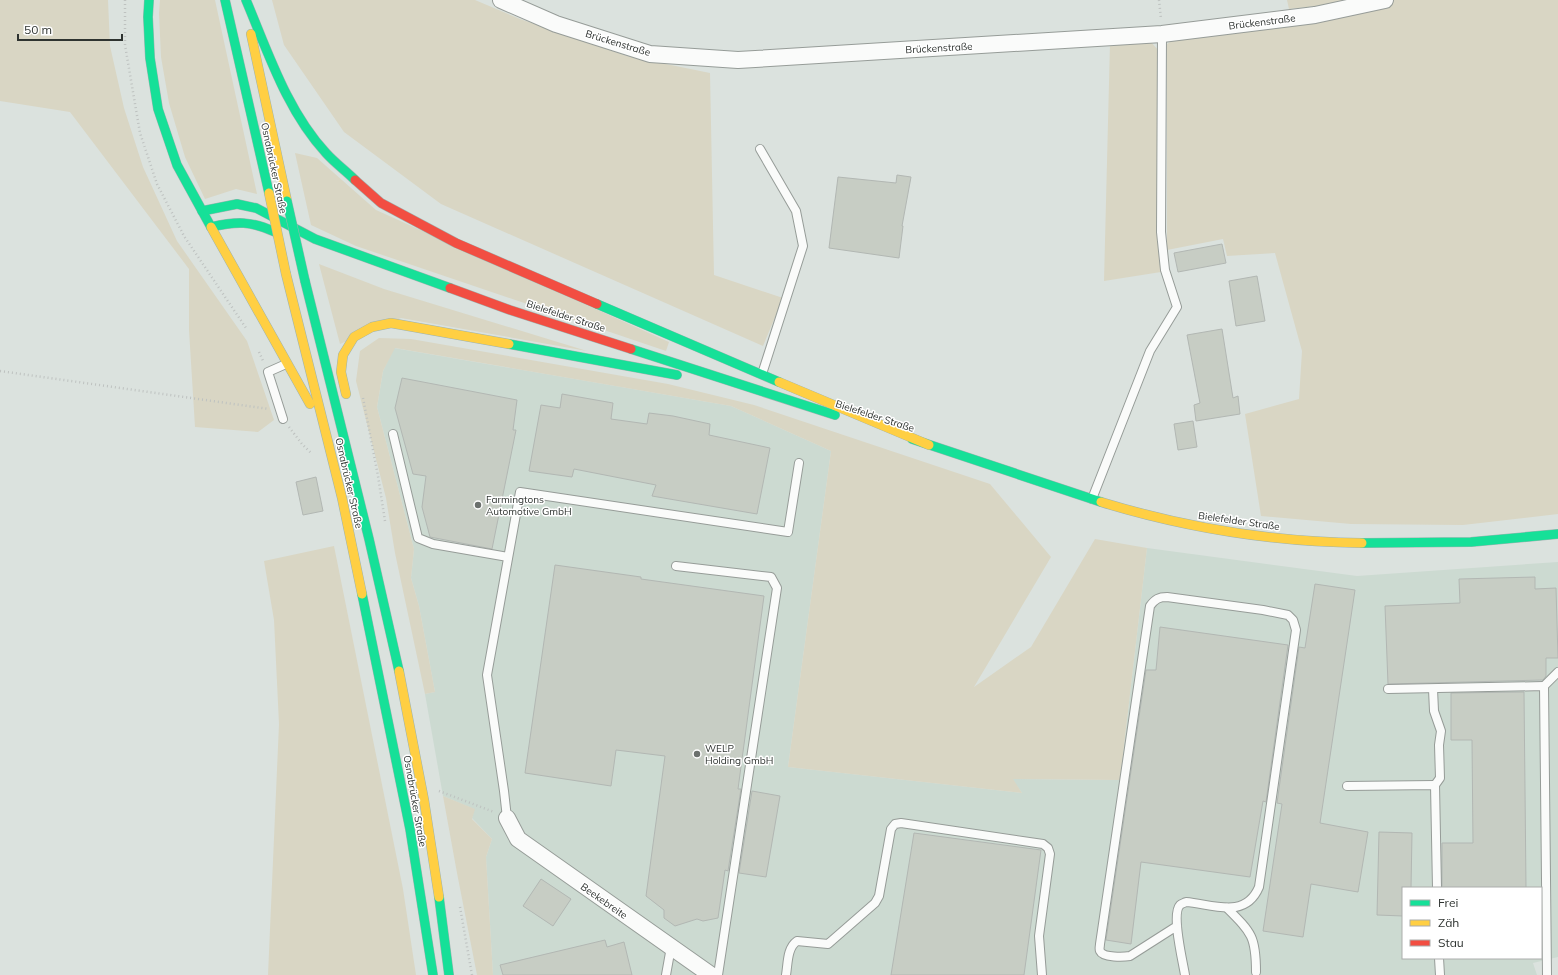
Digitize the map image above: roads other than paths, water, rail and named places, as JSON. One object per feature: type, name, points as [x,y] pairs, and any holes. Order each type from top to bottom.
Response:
[{"type":"main road","points":[[149,0],[148,17],[150,58],[158,109],[177,165],[325,431]]},
{"type":"main road","name":"Osnabrücker Straße","points":[[225,0],[286,274],[342,498],[396,753],[410,829],[433,975]]},
{"type":"main road","points":[[245,0],[289,100],[304,124],[326,153],[381,203],[456,243],[762,375],[929,445]]},
{"type":"main road","name":"Osnabrücker Straße","points":[[245,0],[305,281],[347,447],[401,681],[429,829],[444,923],[449,975]]},
{"type":"main road","name":"Bielefelder Straße","points":[[202,211],[237,204],[256,208],[315,239],[510,310],[929,445],[1092,500],[1173,521],[1256,536],[1338,542],[1460,543],[1558,534]]},
{"type":"main road","points":[[211,227],[228,222],[242,221],[255,223],[308,247]]},
{"type":"main road","name":"Bielefelder Straße","points":[[405,282],[594,347]]},
{"type":"main road","points":[[348,400],[342,372],[343,355],[354,337],[372,327],[391,323],[681,376],[616,355]]},
{"type":"main road","name":"Bielefelder Straße","points":[[714,386],[841,421]]},
{"type":"main road","points":[[347,447],[350,421]]},
{"type":"main road","name":"Bielefelder Straße","points":[[856,425],[929,445]]},
{"type":"main road","points":[[429,829],[454,936]]},
{"type":"street","name":"Brückenstraße","points":[[501,0],[556,24],[650,54],[738,60],[1162,34],[1315,15],[1385,0]]},
{"type":"street","name":"Beekebreite","points":[[507,818],[518,839],[671,947],[694,969],[711,975]]},
{"type":"lane","points":[[1092,500],[1150,351],[1177,307],[1165,270],[1161,232],[1162,34]]},
{"type":"lane","points":[[760,149],[796,211],[803,246],[762,375]]},
{"type":"lane","points":[[283,419],[268,372],[288,363]]},
{"type":"lane","points":[[393,434],[418,538],[433,544],[508,557]]},
{"type":"lane","points":[[507,818],[487,675],[520,492],[788,532],[799,463]]},
{"type":"lane","points":[[676,566],[771,577],[777,588],[718,975]]},
{"type":"lane","points":[[1177,926],[1130,956],[1123,958],[1108,956],[1102,954],[1100,951],[1134,708],[1150,606],[1154,600],[1161,597],[1256,609],[1288,615],[1293,620],[1296,630],[1259,887],[1253,897],[1244,904],[1227,908],[1186,902],[1180,905],[1178,909],[1177,926],[1185,975]]},
{"type":"lane","points":[[1388,690],[1544,686],[1558,672]]},
{"type":"lane","points":[[1544,686],[1547,975]]},
{"type":"lane","points":[[1433,689],[1434,711],[1442,731],[1439,745],[1440,778],[1435,785],[1437,887]]},
{"type":"lane","points":[[1346,786],[1435,785]]},
{"type":"lane","points":[[786,975],[792,944],[798,941],[828,944],[875,903],[879,896],[891,829],[895,824],[901,823],[1043,844],[1048,848],[1050,854],[1039,936],[1042,975]]},
{"type":"lane","points":[[1227,908],[1240,921],[1252,937],[1255,946],[1256,972]]},
{"type":"lane","points":[[666,975],[671,947]]},
{"type":"lane","points":[[1439,959],[1440,975]]},
{"type":"place","name":"Farmingtons Automotive GmbH","points":[[478,505]]},
{"type":"place","name":"WELP Holding GmbH","points":[[697,754]]}]
